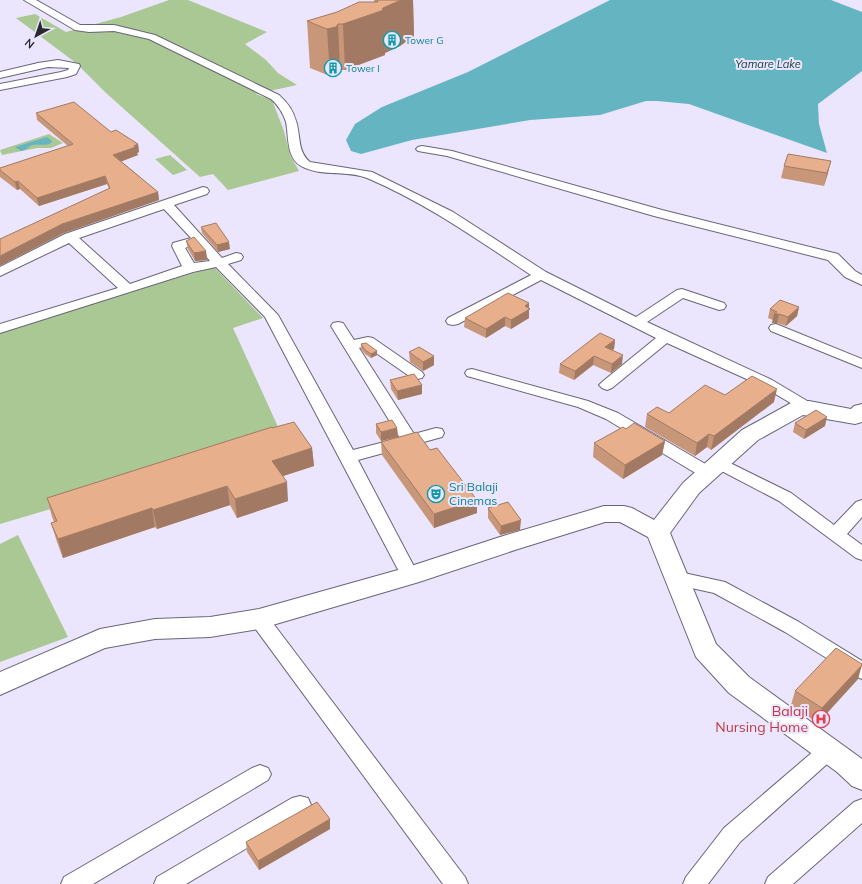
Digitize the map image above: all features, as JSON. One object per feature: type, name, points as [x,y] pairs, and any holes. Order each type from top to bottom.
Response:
[{"type":"street","points":[[29,0],[78,28],[89,30],[114,28],[152,38],[275,97],[282,104],[291,122],[295,149],[300,159],[306,164],[316,167],[368,174],[449,216],[541,275],[666,337],[767,383],[809,408]]},
{"type":"street","points":[[0,75],[55,63],[68,63],[75,66],[72,72],[63,75],[0,88]]},
{"type":"street","points":[[422,149],[448,153],[666,215],[833,257],[850,274],[862,281]]},
{"type":"street","points":[[0,272],[70,237],[203,191]]},
{"type":"street","points":[[166,204],[219,263],[271,315],[348,457],[410,576]]},
{"type":"street","points":[[70,237],[128,289]]},
{"type":"street","points":[[190,268],[178,246],[199,239]]},
{"type":"street","points":[[0,329],[190,268],[219,263],[236,257]]},
{"type":"street","points":[[453,321],[541,275]]},
{"type":"street","points":[[637,322],[682,293],[719,306]]},
{"type":"street","points":[[338,326],[410,440]]},
{"type":"street","points":[[776,328],[862,364]]},
{"type":"street","points":[[607,385],[666,337]]},
{"type":"street","points":[[350,346],[368,341],[417,375]]},
{"type":"street","points":[[472,373],[583,404],[612,416],[714,468],[785,497],[862,554]]},
{"type":"street","points":[[658,532],[691,488],[750,435],[799,408],[860,415]]},
{"type":"street","points":[[348,457],[436,433]]},
{"type":"street","points":[[836,534],[862,506]]},
{"type":"street","points":[[0,684],[100,639],[155,629],[210,627],[259,620],[410,576],[604,514],[624,514],[658,532],[675,578],[705,650],[739,685],[829,750],[862,777]]},
{"type":"street","points":[[675,578],[719,587],[792,627],[862,671]]},
{"type":"street","points":[[259,620],[457,884]]},
{"type":"street","points":[[694,884],[732,835],[829,750]]},
{"type":"street","points":[[72,884],[260,774]]},
{"type":"street","points":[[165,884],[300,804]]},
{"type":"street","points":[[776,884],[862,809]]},
{"type":"green space","points":[[169,0],[188,0],[267,32],[245,44],[266,60],[278,73],[297,85],[256,94],[272,100],[284,131],[290,155],[299,171],[228,190],[213,174],[200,177],[106,93],[76,63],[16,18],[35,14],[66,32],[121,17]]},
{"type":"green space","points":[[49,134],[63,143],[51,148],[37,148],[2,155],[0,150]]},
{"type":"green space","points":[[170,155],[187,170],[173,175],[155,159]]},
{"type":"green space","points":[[214,267],[263,318],[233,328],[284,440],[0,524],[0,330]]},
{"type":"green space","points":[[18,535],[68,637],[0,662],[0,544]]},
{"type":"water","name":"Yamare Lake","points":[[610,0],[831,0],[862,12],[862,71],[818,104],[819,124],[827,153],[689,104],[657,101],[646,101],[600,115],[530,120],[412,140],[361,154],[351,151],[346,140],[355,124],[382,107],[468,72]]},
{"type":"water","points":[[47,137],[52,141],[51,143],[45,145],[32,145],[21,151],[15,147]]},
{"type":"building","points":[[377,0],[401,0],[382,9],[384,10],[343,24],[338,24],[336,27],[327,29],[307,21],[337,12],[359,2],[378,2]]},
{"type":"building","points":[[74,102],[111,132],[116,130],[138,144],[134,146],[136,147],[113,155],[158,192],[62,224],[0,256],[0,239],[110,188],[105,176],[37,198],[18,181],[15,182],[0,170],[0,168],[73,144],[36,113]]},
{"type":"building","points":[[788,154],[831,161],[827,173],[784,166]]},
{"type":"building","points":[[216,223],[229,242],[217,245],[201,227]]},
{"type":"building","points":[[194,237],[206,251],[194,253],[186,241]]},
{"type":"building","points":[[508,293],[529,303],[525,306],[530,309],[511,320],[505,317],[486,329],[465,318]]},
{"type":"building","points":[[780,300],[799,307],[788,317],[774,314],[777,312],[770,309]]},
{"type":"building","points":[[600,333],[615,340],[605,347],[623,355],[612,364],[594,356],[575,371],[560,364]]},
{"type":"building","points":[[366,343],[377,351],[371,354],[365,350],[361,344]]},
{"type":"building","points":[[419,347],[434,356],[423,362],[409,352]]},
{"type":"building","points":[[414,374],[422,385],[397,391],[390,380]]},
{"type":"building","points":[[752,376],[777,389],[714,436],[709,434],[697,443],[647,414],[657,407],[669,413],[705,385],[725,395]]},
{"type":"building","points":[[816,410],[827,417],[806,430],[795,423]]},
{"type":"building","points":[[392,420],[397,428],[381,432],[376,424]]},
{"type":"building","points":[[294,422],[312,448],[272,461],[287,482],[235,499],[227,486],[153,510],[152,508],[58,539],[51,523],[57,521],[47,498],[272,427]]},
{"type":"building","points":[[634,423],[665,441],[625,465],[594,443],[623,427],[626,429]]},
{"type":"building","points":[[417,432],[430,450],[437,448],[477,500],[434,514],[381,442]]},
{"type":"building","points":[[508,502],[521,520],[501,526],[488,508]]},
{"type":"building","points":[[836,648],[862,665],[822,708],[795,691]]},
{"type":"building","points":[[317,802],[330,819],[258,861],[246,842]]},
{"type":"place","name":"Tower G","points":[[392,40]]},
{"type":"place","name":"Tower I","points":[[333,68]]},
{"type":"place","name":"Sri Balaji Cinemas","points":[[436,494]]},
{"type":"place","name":"Balaji Nursing Home","points":[[821,719]]}]
